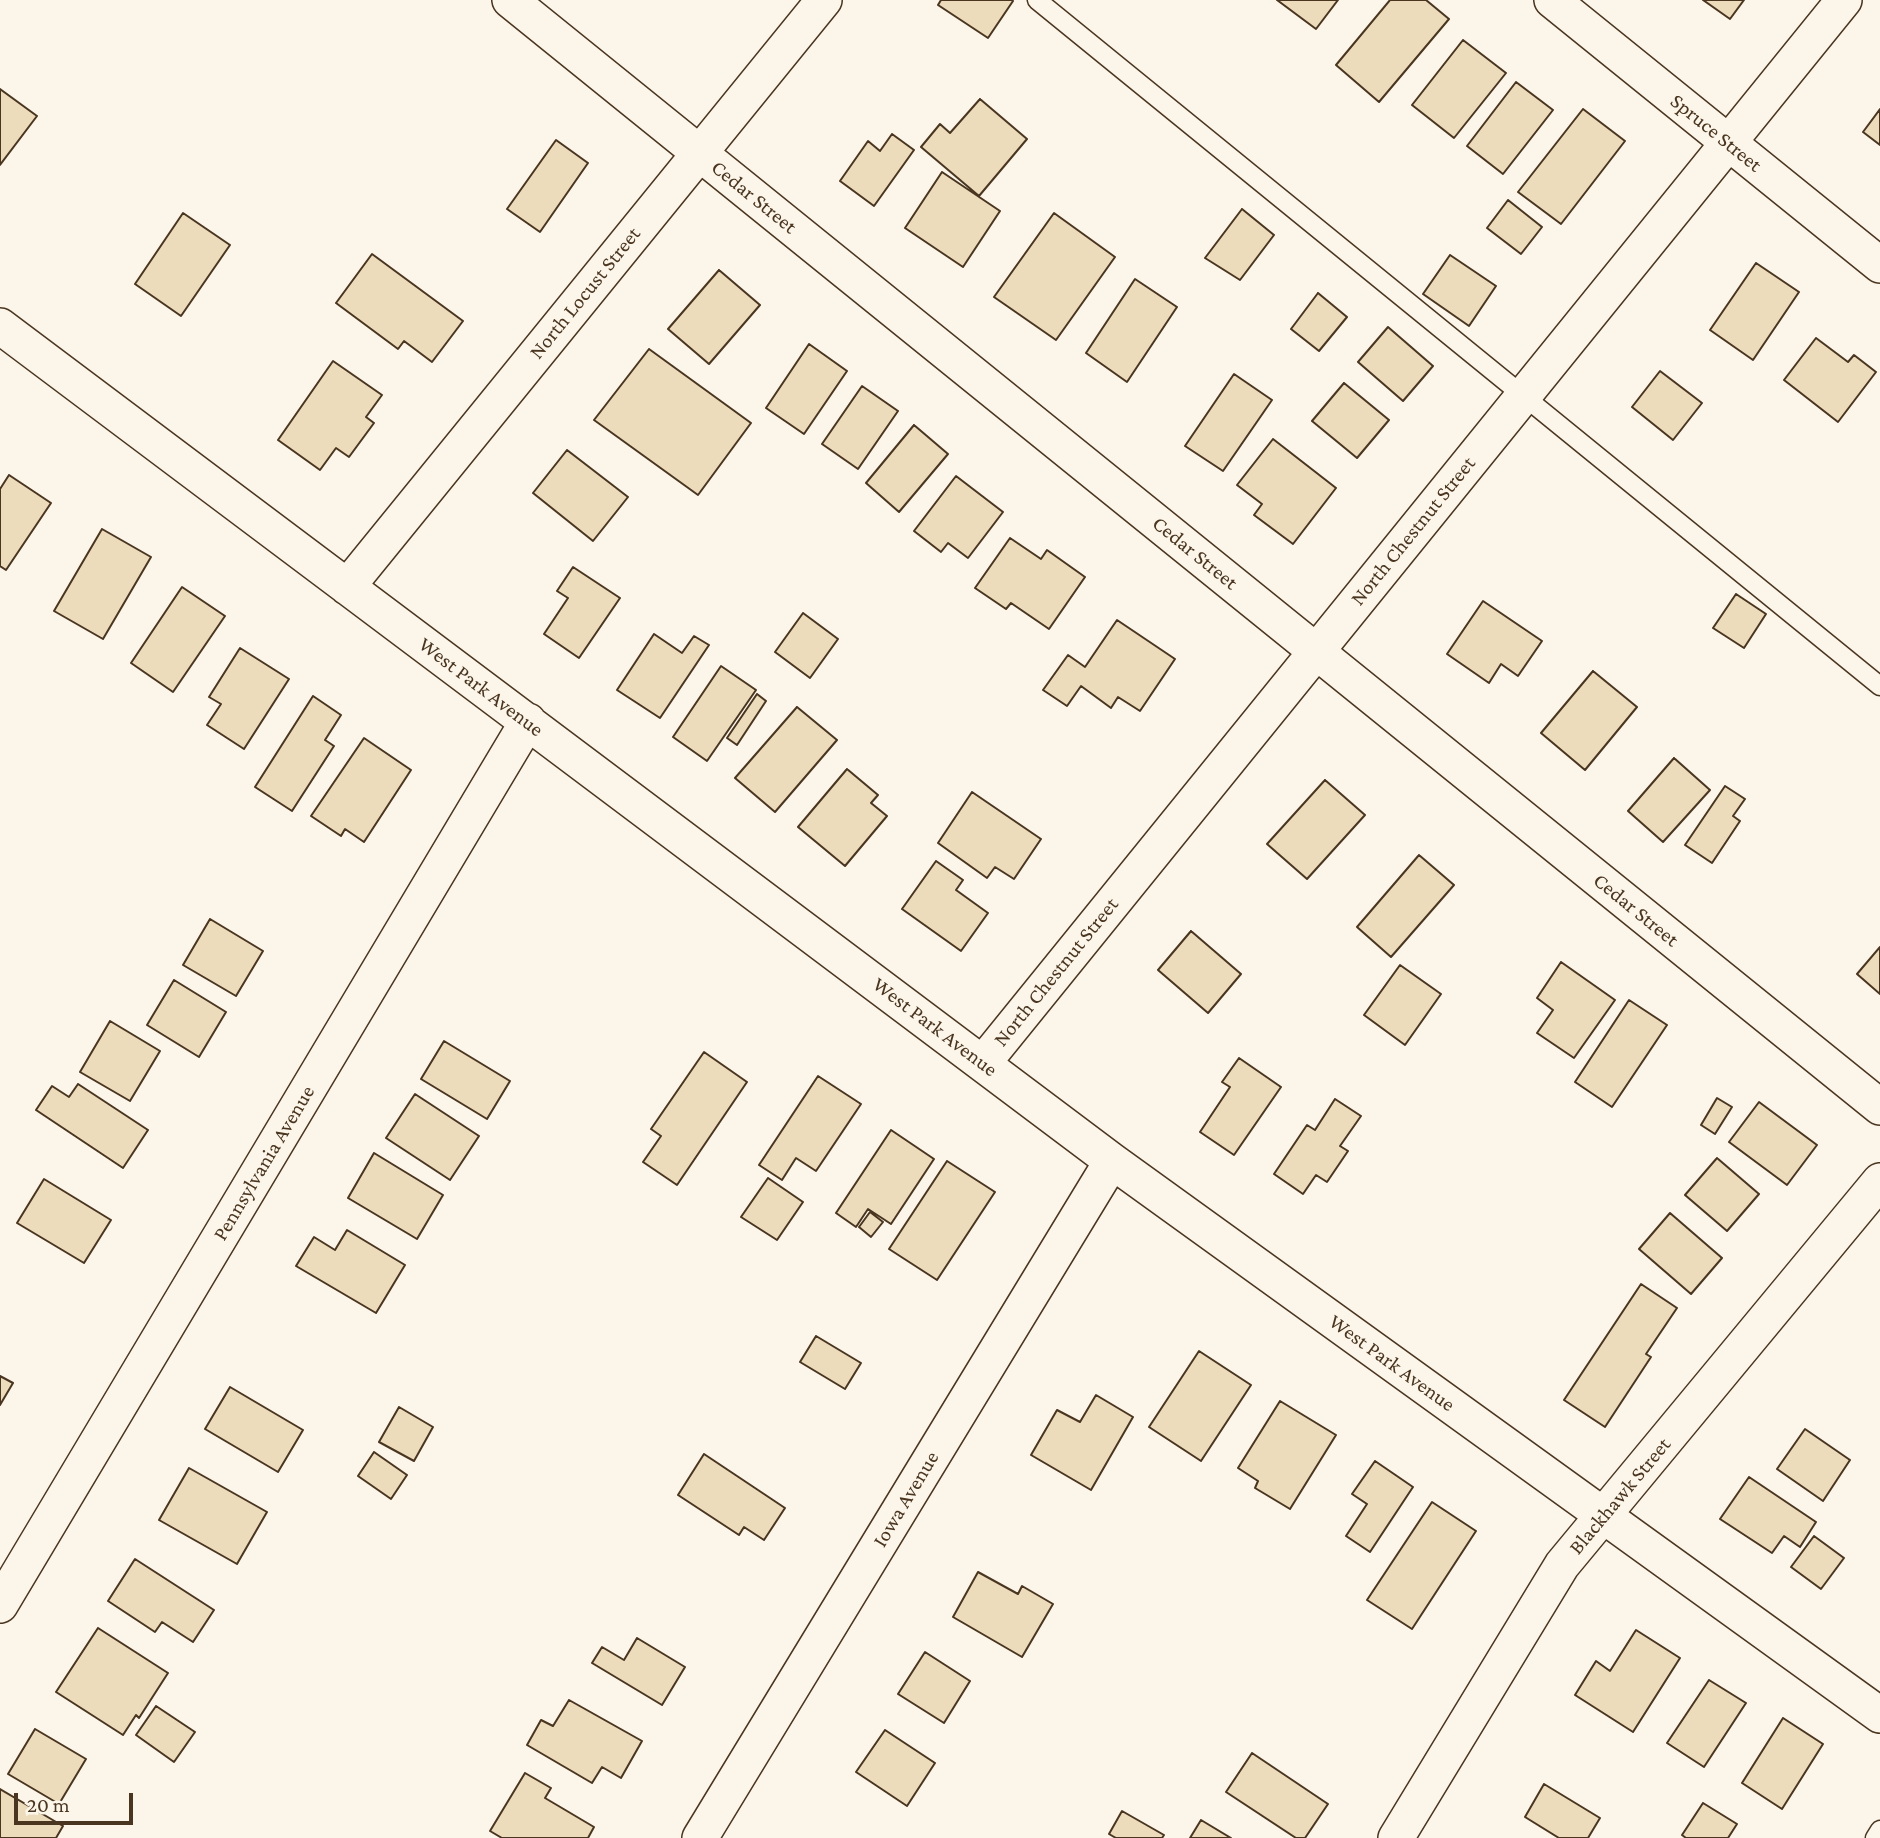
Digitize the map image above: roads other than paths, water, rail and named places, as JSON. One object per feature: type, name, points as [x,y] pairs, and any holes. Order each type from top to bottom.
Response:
[{"type":"street","name":"Cedar Street","points":[[510,0],[1880,1107]]},
{"type":"street","name":"North Locust Street","points":[[346,587],[824,0]]},
{"type":"street","name":"Spruce Street","points":[[1552,0],[1880,265]]},
{"type":"street","name":"North Chestnut Street","points":[[983,1063],[1844,0]]},
{"type":"street","name":"West Park Avenue","points":[[0,326],[1112,1161],[1880,1715]]},
{"type":"street","name":"Pennsylvania Avenue","points":[[0,1605],[528,722]]},
{"type":"street","name":"Iowa Avenue","points":[[700,1838],[1112,1161]]},
{"type":"street","name":"Blackhawk Street","points":[[1396,1838],[1562,1565],[1880,1181]]},
{"type":"lane","points":[[1037,0],[1880,686]]},
{"type":"lane","points":[[1875,1838],[1880,1830]]}]
